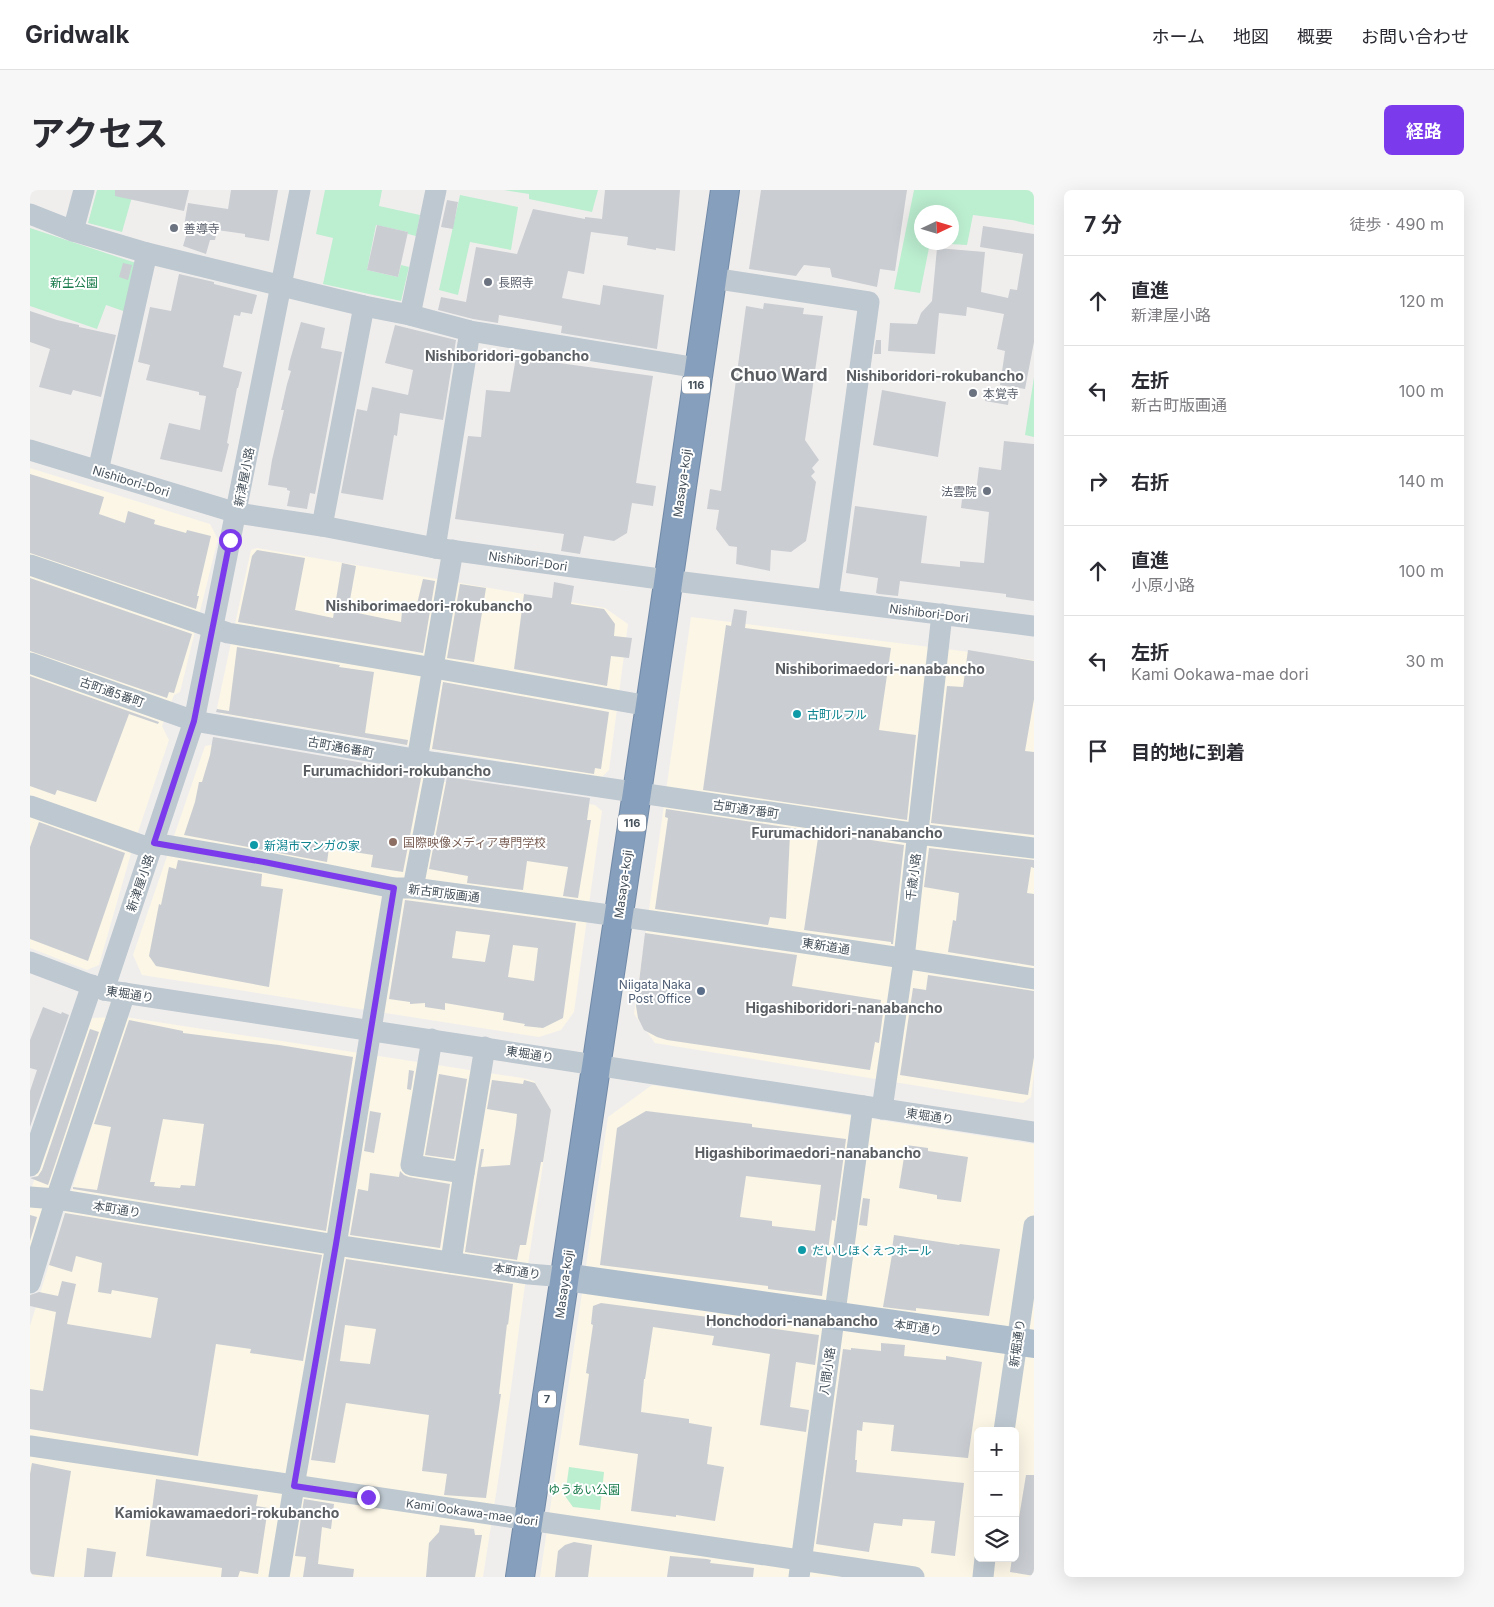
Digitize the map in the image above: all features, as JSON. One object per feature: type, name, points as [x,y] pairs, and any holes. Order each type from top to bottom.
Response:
[{"type":"highway","name":"Masaya-koji","points":[[520,1577],[725,190]]},
{"type":"main road","name":"本町通り","points":[[565,1277],[1026,1342]]},
{"type":"street","points":[[73,231],[84,190]]},
{"type":"street","name":"新津屋小路","points":[[107,990],[194,721],[300,190]]},
{"type":"street","points":[[410,315],[436,190]]},
{"type":"street","points":[[30,214],[73,231],[147,253],[470,331],[698,368]]},
{"type":"street","points":[[98,471],[147,253]]},
{"type":"street","points":[[712,278],[869,302],[828,600]]},
{"type":"street","points":[[322,526],[364,306]]},
{"type":"street","points":[[279,1577],[371,1030],[403,888],[427,762],[444,549],[470,331]]},
{"type":"street","name":"Nishibori-Dori","points":[[30,450],[237,513],[322,526],[444,549],[667,580],[1034,626]]},
{"type":"street","points":[[30,565],[228,634],[649,706]]},
{"type":"street","name":"千歳小路","points":[[873,1108],[904,958],[942,614]]},
{"type":"street","name":"古町通5番町","points":[[30,663],[194,721]]},
{"type":"street","name":"古町通6番町","points":[[194,721],[427,762],[636,793]]},
{"type":"street","name":"古町通7番町","points":[[636,793],[918,834],[1034,848]]},
{"type":"street","name":"新古町版画通","points":[[30,806],[153,846],[264,862],[403,888],[618,916]]},
{"type":"street","name":"東新道通","points":[[618,916],[771,937],[1034,979]]},
{"type":"street","name":"東堀通り","points":[[30,962],[107,990],[1034,1132]]},
{"type":"street","points":[[30,1166],[107,990]]},
{"type":"street","points":[[30,1283],[56,1199],[107,990]]},
{"type":"street","points":[[432,1040],[411,1165],[464,1173]]},
{"type":"street","points":[[451,1262],[485,1047]]},
{"type":"street","name":"八間小路","points":[[801,1569],[835,1315],[873,1108]]},
{"type":"street","name":"本町通り","points":[[30,1197],[56,1199],[529,1274],[565,1277]]},
{"type":"street","name":"新堀通り","points":[[1005,1427],[1026,1342],[1034,1226]]},
{"type":"street","name":"Kami Ookawa-mae dori","points":[[30,1446],[529,1521],[801,1569],[914,1577]]},
{"type":"street","points":[[982,1577],[984,1562]]},
{"type":"shaded area","points":[[30,468],[210,524],[218,539],[180,692],[174,695],[162,726],[169,740],[132,850],[99,965],[87,970],[30,948]]},
{"type":"shaded area","points":[[257,548],[605,608],[628,624],[609,770],[601,778],[221,714],[217,708],[251,550]]},
{"type":"shaded area","points":[[691,617],[1034,660],[1034,1074],[1031,1097],[1023,1103],[655,1043],[634,1014]]},
{"type":"shaded area","points":[[215,744],[595,805],[602,811],[574,1012],[561,1030],[539,1037],[142,975],[133,955],[205,746]]},
{"type":"shaded area","points":[[115,1017],[30,1269],[30,1193],[35,1177],[92,1018]]},
{"type":"shaded area","points":[[125,1017],[534,1081],[551,1110],[483,1577],[30,1577],[30,1326]]},
{"type":"shaded area","points":[[652,1085],[1034,1144],[1034,1577],[540,1577],[608,1117]]},
{"type":"green space","points":[[97,190],[134,190],[122,232],[88,223]]},
{"type":"green space","points":[[325,190],[382,190],[379,206],[420,215],[416,236],[408,234],[408,232],[376,225],[367,270],[398,277],[401,265],[409,267],[401,301],[323,284],[333,238],[316,234]]},
{"type":"green space","points":[[504,190],[598,190],[592,212],[529,199],[529,194]]},
{"type":"green space","points":[[914,190],[1034,190],[1034,225],[973,215],[967,245],[959,245],[959,205],[914,205],[914,250],[929,250],[920,293],[894,289]]},
{"type":"green space","points":[[460,195],[518,207],[511,250],[470,242],[458,295],[439,290]]},
{"type":"green space","name":"新生公園","points":[[30,228],[139,264],[126,312],[106,305],[97,329],[30,306]]},
{"type":"green space","points":[[1034,377],[1034,437],[1025,435]]},
{"type":"green space","name":"ゆうあい公園","points":[[569,1467],[604,1472],[600,1510],[573,1507],[565,1496]]},
{"type":"building","points":[[115,190],[189,190],[184,211],[115,196]]},
{"type":"building","points":[[231,190],[278,190],[269,241],[245,237],[245,234],[217,230],[215,240],[210,240],[206,254],[183,246],[189,226],[184,226],[188,203],[228,209]]},
{"type":"building","points":[[605,190],[680,190],[675,251],[627,245],[628,237],[591,232],[584,274],[568,271],[562,298],[600,305],[603,285],[664,295],[657,349],[561,333],[562,326],[499,315],[498,323],[438,310],[441,297],[466,302],[476,247],[517,254],[533,209],[585,219],[585,217],[602,219]]},
{"type":"building","points":[[761,190],[907,190],[895,271],[880,269],[877,287],[832,277],[830,268],[804,265],[796,276],[749,269]]},
{"type":"building","points":[[447,200],[458,202],[453,229],[441,227]]},
{"type":"building","points":[[377,225],[408,232],[398,277],[367,270]]},
{"type":"building","points":[[983,226],[1034,234],[1034,342],[1025,389],[1000,385],[1005,351],[997,349],[1004,314],[967,307],[966,316],[939,313],[935,354],[888,351],[890,323],[917,324],[921,313],[932,301],[937,250],[985,252],[981,292],[1008,298],[1010,289],[1017,290],[1023,254],[980,247]]},
{"type":"building","points":[[123,263],[132,265],[128,280],[119,277]]},
{"type":"building","points":[[179,274],[257,295],[252,314],[241,312],[240,316],[234,315],[223,367],[242,372],[237,388],[227,443],[229,444],[222,472],[160,459],[169,423],[200,430],[206,396],[199,395],[199,392],[146,380],[150,365],[138,362],[150,307],[171,311]]},
{"type":"building","points":[[764,303],[804,308],[803,314],[823,316],[805,440],[819,460],[812,468],[815,472],[811,476],[816,482],[806,541],[791,552],[771,550],[770,571],[736,564],[737,547],[729,546],[716,529],[719,510],[707,509],[710,489],[721,491],[746,306],[763,309]]},
{"type":"building","points":[[30,311],[79,325],[79,327],[116,335],[101,397],[73,390],[71,395],[39,387],[50,349],[30,342]]},
{"type":"building","points":[[301,322],[325,328],[321,348],[342,352],[315,494],[310,493],[307,509],[287,506],[290,491],[287,488],[268,485],[284,410],[281,410],[291,371],[288,370],[290,360]]},
{"type":"building","points":[[395,325],[456,340],[443,420],[400,413],[397,436],[394,435],[383,500],[341,493],[357,409],[367,411],[372,387],[408,395],[413,370],[385,363]]},
{"type":"building","points":[[876,340],[881,340],[881,354],[874,354]]},
{"type":"building","points":[[516,357],[653,376],[636,483],[656,486],[653,506],[632,503],[627,533],[614,541],[584,536],[580,554],[561,551],[564,534],[455,519],[468,436],[481,437],[486,390],[510,392]]},
{"type":"building","points":[[987,387],[1010,391],[1008,405],[985,401]]},
{"type":"building","points":[[882,390],[946,402],[938,457],[873,445]]},
{"type":"building","points":[[1004,441],[1034,444],[1034,601],[1006,597],[1006,594],[900,581],[898,596],[879,594],[876,593],[878,578],[846,573],[855,506],[927,516],[921,563],[960,567],[960,561],[984,563],[989,512],[961,508],[963,490],[976,492],[979,467],[1001,470]]},
{"type":"building","points":[[30,474],[104,497],[99,514],[125,523],[128,511],[155,520],[154,524],[186,533],[187,530],[211,536],[197,596],[199,596],[196,609],[30,553]]},
{"type":"building","points":[[257,550],[305,558],[295,610],[333,618],[342,563],[356,566],[348,611],[401,622],[403,602],[417,604],[423,579],[435,581],[423,653],[238,622],[252,556]]},
{"type":"building","points":[[30,578],[192,634],[174,693],[169,692],[167,698],[30,651]]},
{"type":"building","points":[[554,582],[574,586],[571,604],[604,609],[615,624],[614,636],[632,638],[629,658],[611,656],[607,686],[514,669],[524,594],[552,598]]},
{"type":"building","points":[[460,584],[486,588],[474,662],[447,658]]},
{"type":"building","name":"古町ルフル","points":[[734,609],[747,611],[745,628],[891,648],[879,730],[916,735],[907,820],[703,790],[726,625],[731,626]]},
{"type":"building","points":[[237,647],[374,672],[365,733],[408,740],[407,745],[216,712],[217,709],[229,711]]},
{"type":"building","points":[[968,650],[1034,661],[1034,699],[1025,751],[1034,752],[1034,835],[931,823],[947,686],[963,687]]},
{"type":"building","points":[[30,676],[159,722],[158,724],[129,714],[96,802],[57,790],[55,795],[30,786]]},
{"type":"building","points":[[443,682],[609,712],[601,769],[595,768],[594,774],[432,749]]},
{"type":"building","points":[[213,737],[422,773],[403,872],[371,867],[373,855],[329,848],[327,862],[184,835],[195,802],[199,782],[202,782],[210,755]]},
{"type":"building","points":[[447,777],[590,798],[587,820],[591,820],[578,898],[563,896],[568,867],[527,861],[523,890],[467,883],[468,876],[429,869]]},
{"type":"building","points":[[666,809],[904,845],[893,944],[891,942],[804,930],[818,838],[790,834],[786,919],[770,917],[768,925],[655,909],[668,818],[665,817]]},
{"type":"building","points":[[39,822],[125,853],[88,961],[30,939],[30,847]]},
{"type":"building","points":[[929,848],[1034,860],[1034,868],[1031,867],[1027,893],[1034,894],[1034,966],[948,952],[953,920],[956,921],[959,893],[924,887]]},
{"type":"building","points":[[178,860],[262,874],[261,886],[283,889],[269,987],[156,966],[149,956],[159,904],[161,905],[169,867],[176,869]]},
{"type":"building","points":[[405,900],[576,923],[563,1018],[543,1028],[524,1026],[525,1024],[503,1020],[504,1013],[445,1003],[445,1010],[425,1007],[425,1003],[410,1004],[410,1002],[389,999]],"holes":[[[456,931],[490,935],[485,962],[452,958]],[[513,945],[538,948],[534,981],[508,977]]]},
{"type":"building","points":[[645,933],[797,955],[792,986],[881,1000],[879,1012],[883,1013],[879,1043],[875,1042],[870,1070],[667,1040],[644,1030],[638,1018],[636,1006]]},
{"type":"building","points":[[928,975],[1034,991],[1034,1057],[1028,1095],[900,1075],[913,988],[926,990]]},
{"type":"building","points":[[43,1007],[69,1015],[30,1127],[30,1091],[37,1070],[30,1068],[30,1040]]},
{"type":"building","points":[[129,1020],[183,1031],[183,1033],[279,1045],[353,1057],[326,1231],[73,1189],[73,1187],[97,1190],[111,1127],[94,1124]],"holes":[[[163,1119],[204,1124],[195,1186],[181,1185],[180,1188],[154,1186],[155,1182],[150,1182]]]},
{"type":"building","points":[[90,1029],[99,1032],[48,1185],[30,1178],[38,1176],[42,1170]]},
{"type":"building","points":[[409,1070],[414,1071],[411,1090],[407,1089]]},
{"type":"building","points":[[439,1074],[467,1079],[454,1159],[425,1155]]},
{"type":"building","points":[[492,1080],[523,1084],[524,1080],[535,1083],[551,1110],[543,1162],[541,1162],[526,1245],[520,1245],[517,1260],[465,1252],[481,1149],[484,1149],[481,1167],[510,1165],[517,1114],[487,1109]]},
{"type":"building","points":[[370,1111],[381,1113],[374,1153],[364,1151]]},
{"type":"building","points":[[646,1111],[752,1124],[752,1127],[846,1139],[835,1221],[832,1220],[822,1296],[768,1289],[768,1286],[600,1265],[617,1128]],"holes":[[[746,1176],[821,1185],[815,1231],[772,1226],[772,1221],[740,1217]]]},
{"type":"building","points":[[906,1145],[928,1148],[928,1151],[968,1157],[961,1202],[937,1199],[937,1195],[899,1188]]},
{"type":"building","points":[[400,1171],[409,1177],[450,1184],[440,1248],[350,1235],[358,1189],[368,1191],[370,1173],[399,1177]]},
{"type":"building","points":[[863,1198],[870,1199],[867,1226],[859,1225]]},
{"type":"building","points":[[65,1213],[322,1255],[303,1361],[250,1353],[251,1349],[216,1344],[198,1456],[30,1429],[30,1389],[43,1391],[56,1312],[30,1306],[30,1295],[39,1292],[58,1296],[62,1281],[76,1284],[67,1324],[151,1338],[158,1298],[112,1290],[111,1294],[98,1292],[102,1263],[76,1256],[72,1272],[49,1265]]},
{"type":"building","points":[[30,1215],[37,1217],[30,1241]]},
{"type":"building","points":[[894,1235],[1000,1249],[989,1316],[916,1308],[916,1311],[883,1307]]},
{"type":"building","points":[[346,1259],[513,1284],[499,1394],[501,1394],[486,1498],[444,1495],[447,1474],[422,1471],[429,1415],[346,1403],[335,1463],[311,1460]],"holes":[[[345,1325],[376,1329],[370,1364],[340,1361]]]},
{"type":"building","points":[[601,1303],[769,1325],[768,1328],[819,1335],[815,1365],[796,1362],[790,1407],[809,1410],[806,1432],[760,1425],[770,1354],[712,1345],[714,1336],[653,1327],[644,1379],[641,1412],[689,1419],[689,1423],[712,1427],[707,1464],[724,1467],[715,1521],[631,1511],[638,1454],[579,1445],[589,1374],[586,1373],[593,1325],[591,1324],[593,1306]]},
{"type":"building","points":[[881,1343],[905,1345],[904,1356],[946,1360],[946,1356],[982,1362],[968,1458],[891,1451],[894,1425],[863,1422],[862,1431],[857,1430],[856,1472],[964,1483],[955,1556],[931,1553],[935,1521],[903,1519],[902,1526],[874,1523],[869,1552],[816,1544],[843,1349],[881,1351]]},
{"type":"building","points":[[32,1463],[71,1471],[54,1577],[30,1574],[30,1474]]},
{"type":"building","points":[[1026,1475],[1034,1475],[1034,1576],[1010,1572],[1011,1562],[1019,1562],[1019,1518]]},
{"type":"building","points":[[156,1479],[258,1495],[256,1506],[268,1508],[258,1574],[240,1571],[238,1577],[221,1577],[222,1568],[146,1556]]},
{"type":"building","points":[[304,1499],[334,1504],[331,1529],[322,1527],[318,1564],[354,1569],[353,1577],[303,1577],[306,1557],[295,1556]]},
{"type":"building","points":[[440,1525],[474,1529],[475,1535],[482,1535],[475,1577],[426,1577],[429,1543],[439,1532]]},
{"type":"building","points":[[574,1542],[592,1545],[588,1577],[555,1577],[558,1551],[565,1545]]},
{"type":"building","points":[[87,1548],[116,1552],[112,1577],[84,1577]]},
{"type":"building","points":[[670,1556],[707,1559],[711,1560],[710,1563],[754,1568],[753,1577],[667,1577]]},
{"type":"place","name":"善導寺","points":[[174,228]]},
{"type":"place","name":"長照寺","points":[[488,282]]},
{"type":"place","name":"本覚寺","points":[[973,393]]},
{"type":"place","name":"法雲院","points":[[987,491]]},
{"type":"place","name":"古町ルフル","points":[[797,714]]},
{"type":"place","name":"国際映像メディア専門学校","points":[[393,842]]},
{"type":"place","name":"新潟市マンガの家","points":[[254,845]]},
{"type":"place","name":"Niigata Naka Post Office","points":[[701,991]]},
{"type":"place","name":"だいしほくえつホール","points":[[802,1250]]},
{"type":"district","name":"Nishiboridori-gobancho","points":[[507,355]]},
{"type":"district","name":"Chuo Ward","points":[[779,374]]},
{"type":"district","name":"Nishiboridori-rokubancho","points":[[935,375]]},
{"type":"district","name":"Nishiborimaedori-rokubancho","points":[[429,605]]},
{"type":"district","name":"Nishiborimaedori-nanabancho","points":[[880,668]]},
{"type":"district","name":"Furumachidori-rokubancho","points":[[397,770]]},
{"type":"district","name":"Furumachidori-nanabancho","points":[[847,832]]},
{"type":"district","name":"Higashiboridori-nanabancho","points":[[844,1007]]},
{"type":"district","name":"Higashiborimaedori-nanabancho","points":[[808,1152]]},
{"type":"district","name":"Honchodori-nanabancho","points":[[792,1320]]},
{"type":"district","name":"Kamiokawamaedori-rokubancho","points":[[227,1512]]},
{"type":"route","points":[[230,540],[194,721],[154,843],[264,862],[394,888],[336,1244],[294,1486],[368,1497]]}]
